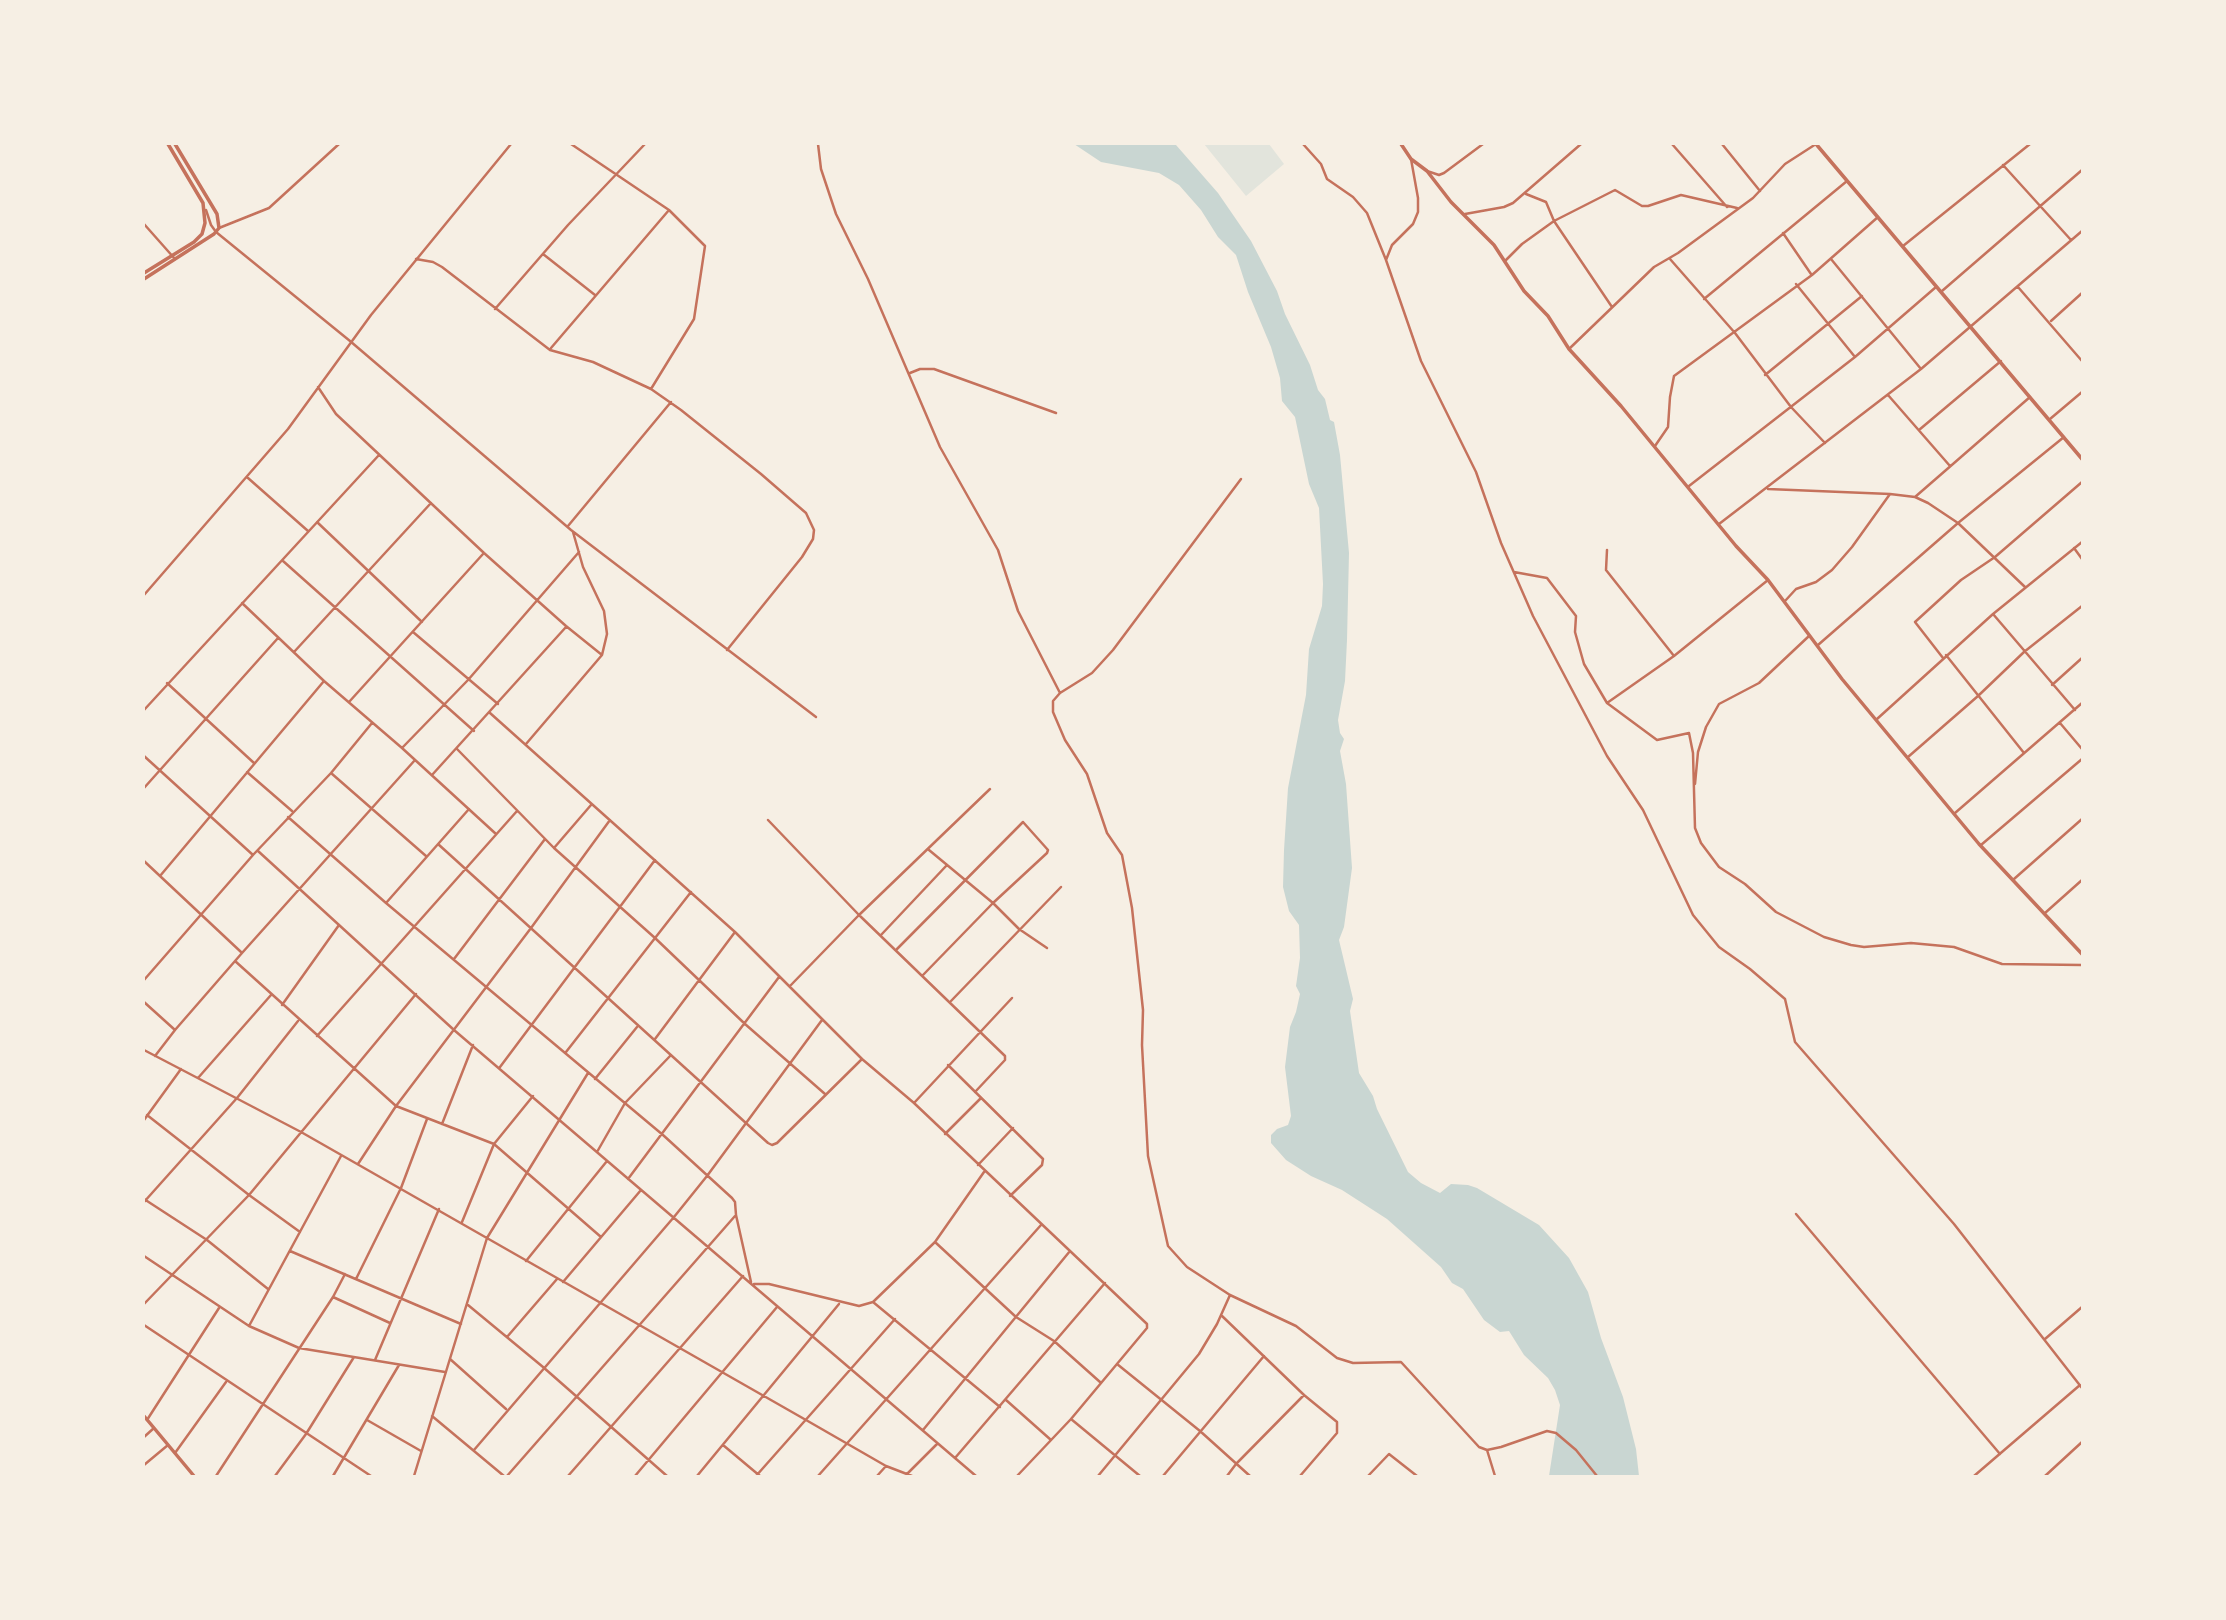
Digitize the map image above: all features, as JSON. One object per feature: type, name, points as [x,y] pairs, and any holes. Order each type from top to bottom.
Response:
[{"type":"street","points":[[168,144],[191,181],[211,225],[567,527],[816,718]]},
{"type":"street","points":[[175,144],[217,214],[217,230]]},
{"type":"street","points":[[144,272],[217,230],[269,208],[339,144]]},
{"type":"street","points":[[144,595],[288,429],[350,341],[511,144]]},
{"type":"street","points":[[571,144],[669,210],[704,243],[694,319],[651,388]]},
{"type":"street","points":[[495,309],[645,144]]},
{"type":"street","points":[[818,144],[821,169],[836,214],[955,477],[998,550],[1018,611],[1060,693]]},
{"type":"street","points":[[1303,144],[1321,164],[1327,179],[1353,197],[1367,212],[1421,361],[1476,472],[1501,542],[1533,616],[1607,757],[1643,810],[1693,915],[1718,947],[1750,969],[1785,999],[1794,1042],[1954,1224],[2081,1386],[1974,1476]]},
{"type":"street","points":[[1401,144],[1411,159],[1427,171],[1445,195],[1494,245],[1524,291],[1548,316],[1569,349],[1621,405],[1768,580],[1817,646],[1981,845],[2082,951]]},
{"type":"street","points":[[1470,144],[1476,149]]},
{"type":"street","points":[[1427,171],[1439,175],[1444,173],[1483,144]]},
{"type":"street","points":[[1465,214],[1504,208],[1525,194],[1581,144]]},
{"type":"street","points":[[1672,144],[1727,207]]},
{"type":"street","points":[[1721,144],[1760,191]]},
{"type":"street","points":[[1569,349],[1654,267],[1739,208],[1760,191],[1785,164],[1816,144],[2082,459]]},
{"type":"street","points":[[1903,246],[2030,144]]},
{"type":"street","points":[[1386,260],[1392,245],[1413,224],[1418,212],[1411,159]]},
{"type":"street","points":[[2003,165],[2071,240]]},
{"type":"street","points":[[1941,292],[2082,170]]},
{"type":"street","points":[[1704,299],[1848,181]]},
{"type":"street","points":[[1505,261],[1521,244],[1553,221],[1615,190],[1642,206],[1681,195],[1739,208]]},
{"type":"street","points":[[1525,194],[1546,202],[1553,221],[1612,307]]},
{"type":"street","points":[[144,279],[194,242],[201,234],[206,210]]},
{"type":"street","points":[[550,350],[669,210]]},
{"type":"street","points":[[1654,447],[1668,427],[1674,376],[1735,333],[1796,284],[1812,275],[1878,217]]},
{"type":"street","points":[[144,223],[174,257]]},
{"type":"street","points":[[1719,524],[1921,369],[2082,230]]},
{"type":"street","points":[[1783,233],[1812,275]]},
{"type":"street","points":[[543,254],[595,295]]},
{"type":"street","points":[[1669,258],[1735,333],[1791,407],[1825,443]]},
{"type":"street","points":[[416,259],[433,262],[442,267],[550,350],[593,362],[651,388],[806,513],[814,530],[813,539],[797,565],[727,650]]},
{"type":"street","points":[[1831,259],[1921,369]]},
{"type":"street","points":[[1796,284],[1855,357]]},
{"type":"street","points":[[2017,285],[2082,361]]},
{"type":"street","points":[[1689,486],[1855,357],[1936,287]]},
{"type":"street","points":[[2050,322],[2082,293]]},
{"type":"street","points":[[1765,375],[1862,296]]},
{"type":"street","points":[[1919,430],[2001,361]]},
{"type":"street","points":[[910,373],[920,369],[934,369],[1056,413]]},
{"type":"street","points":[[318,387],[336,414],[484,553],[602,655]]},
{"type":"street","points":[[2049,420],[2082,392]]},
{"type":"street","points":[[1887,395],[1950,466]]},
{"type":"street","points":[[1915,497],[2031,397]]},
{"type":"street","points":[[567,527],[671,402]]},
{"type":"street","points":[[1817,646],[1958,523],[2064,438]]},
{"type":"street","points":[[144,710],[380,455]]},
{"type":"street","points":[[247,478],[308,531]]},
{"type":"street","points":[[1241,480],[1113,650],[1092,673],[1060,693],[1054,701],[1053,712],[1065,740],[1087,774],[1107,833],[1122,855],[1132,908],[1143,1010],[1142,1045],[1148,1156],[1168,1246],[1187,1267],[1230,1294],[1296,1326],[1337,1359],[1353,1363],[1398,1360],[1479,1447],[1487,1450],[1547,1431],[1556,1433],[1576,1450],[1597,1476]]},
{"type":"street","points":[[2024,753],[1915,622],[1961,580],[1995,558],[2082,482]]},
{"type":"street","points":[[1766,489],[1915,497],[1958,523],[2025,587]]},
{"type":"street","points":[[1784,602],[1796,589],[1816,582],[1832,570],[1890,494]]},
{"type":"street","points":[[294,652],[432,503]]},
{"type":"street","points":[[317,522],[422,622]]},
{"type":"street","points":[[526,744],[602,655],[607,634],[604,611],[587,577],[573,531]]},
{"type":"street","points":[[1877,719],[1993,614],[2082,542]]},
{"type":"street","points":[[2074,548],[2082,558]]},
{"type":"street","points":[[1607,550],[1606,570],[1674,656]]},
{"type":"street","points":[[402,748],[468,680],[579,552]]},
{"type":"street","points":[[349,702],[484,553]]},
{"type":"street","points":[[282,560],[474,731]]},
{"type":"street","points":[[1514,572],[1547,578],[1576,616],[1575,632],[1584,664],[1606,703],[1657,740],[1689,733],[1693,753],[1695,828],[1700,843],[1710,857],[1776,912],[1824,937],[1851,945],[1864,947],[1912,943],[1954,947],[2002,964],[2082,965]]},
{"type":"street","points":[[1606,703],[1674,656],[1768,580]]},
{"type":"street","points":[[242,603],[324,681],[496,834]]},
{"type":"street","points":[[1908,758],[2024,652],[2082,606]]},
{"type":"street","points":[[1993,614],[2074,710]]},
{"type":"street","points":[[432,775],[566,626]]},
{"type":"street","points":[[413,632],[498,704]]},
{"type":"street","points":[[1695,795],[1698,752],[1706,727],[1719,704],[1759,683],[1809,636]]},
{"type":"street","points":[[144,788],[278,638]]},
{"type":"street","points":[[2052,685],[2082,657]]},
{"type":"street","points":[[160,876],[324,681]]},
{"type":"street","points":[[167,683],[254,764]]},
{"type":"street","points":[[1955,813],[2082,703]]},
{"type":"street","points":[[490,713],[735,932],[862,1059],[914,1103],[1147,1326],[1071,1419],[1017,1476]]},
{"type":"street","points":[[144,980],[253,855],[331,773],[372,723]]},
{"type":"street","points":[[2060,723],[2082,749]]},
{"type":"street","points":[[457,749],[554,848],[826,1095]]},
{"type":"street","points":[[144,755],[253,855]]},
{"type":"street","points":[[1981,845],[2082,759]]},
{"type":"street","points":[[155,1056],[299,888],[415,760]]},
{"type":"street","points":[[247,772],[293,812]]},
{"type":"street","points":[[331,773],[426,856]]},
{"type":"street","points":[[790,986],[859,915],[990,789]]},
{"type":"street","points":[[554,848],[592,804]]},
{"type":"street","points":[[386,903],[469,809]]},
{"type":"street","points":[[317,1036],[518,810]]},
{"type":"street","points":[[288,817],[386,903],[663,1135],[735,1202],[752,1283]]},
{"type":"street","points":[[2013,879],[2082,819]]},
{"type":"street","points":[[358,1164],[396,1106],[610,820]]},
{"type":"street","points":[[768,820],[859,915],[951,1001],[1006,1058],[975,1092]]},
{"type":"street","points":[[897,950],[1023,822],[1048,852],[993,903],[923,975]]},
{"type":"street","points":[[454,959],[545,839]]},
{"type":"street","points":[[438,844],[772,1145],[862,1059]]},
{"type":"street","points":[[929,850],[993,903],[1019,929],[1047,948]]},
{"type":"street","points":[[258,851],[454,1030],[976,1476]]},
{"type":"street","points":[[500,1067],[655,859]]},
{"type":"street","points":[[144,862],[242,953]]},
{"type":"street","points":[[881,935],[947,865]]},
{"type":"street","points":[[2045,913],[2082,880]]},
{"type":"street","points":[[951,1001],[1061,887]]},
{"type":"street","points":[[565,1053],[691,892]]},
{"type":"street","points":[[282,1005],[340,925]]},
{"type":"street","points":[[654,1040],[735,932]]},
{"type":"street","points":[[235,961],[396,1106],[494,1144],[601,1237]]},
{"type":"street","points":[[628,1179],[780,976]]},
{"type":"street","points":[[144,1304],[248,1195],[415,994]]},
{"type":"street","points":[[198,1078],[271,995]]},
{"type":"street","points":[[914,1103],[1012,998]]},
{"type":"street","points":[[144,1002],[175,1030]]},
{"type":"street","points":[[474,1450],[506,1409],[674,1217],[822,1019]]},
{"type":"street","points":[[268,1289],[207,1240],[144,1201],[237,1098],[299,1020]]},
{"type":"street","points":[[595,1079],[638,1027]]},
{"type":"street","points":[[441,1124],[472,1045]]},
{"type":"street","points":[[144,1050],[358,1164],[886,1466],[912,1476]]},
{"type":"street","points":[[597,1152],[625,1103],[671,1055]]},
{"type":"street","points":[[948,1065],[1044,1162],[1010,1196]]},
{"type":"street","points":[[144,1120],[181,1069]]},
{"type":"street","points":[[414,1476],[487,1238],[588,1073]]},
{"type":"street","points":[[462,1222],[494,1144],[533,1096]]},
{"type":"street","points":[[945,1134],[981,1098]]},
{"type":"street","points":[[147,1115],[300,1233]]},
{"type":"street","points":[[356,1279],[401,1188],[427,1119]]},
{"type":"street","points":[[978,1165],[1013,1128]]},
{"type":"street","points":[[249,1326],[341,1155]]},
{"type":"street","points":[[526,1261],[607,1161]]},
{"type":"street","points":[[752,1283],[769,1284],[859,1306],[873,1301],[935,1242],[984,1172]]},
{"type":"street","points":[[563,1282],[641,1190]]},
{"type":"street","points":[[375,1360],[439,1209]]},
{"type":"street","points":[[1796,1214],[2000,1454]]},
{"type":"street","points":[[432,1416],[506,1476],[736,1215]]},
{"type":"street","points":[[818,1476],[1041,1225]]},
{"type":"street","points":[[935,1242],[1016,1317],[1054,1341],[1101,1383]]},
{"type":"street","points":[[290,1251],[461,1324]]},
{"type":"street","points":[[923,1430],[1070,1251]]},
{"type":"street","points":[[144,1256],[249,1326],[299,1348],[446,1372]]},
{"type":"street","points":[[216,1476],[264,1406],[345,1274]]},
{"type":"street","points":[[568,1476],[743,1276]]},
{"type":"street","points":[[507,1337],[557,1279]]},
{"type":"street","points":[[955,1458],[1105,1283]]},
{"type":"street","points":[[1098,1476],[1199,1354],[1230,1294]]},
{"type":"street","points":[[333,1297],[390,1323]]},
{"type":"street","points":[[873,1301],[1000,1407]]},
{"type":"street","points":[[697,1476],[840,1303]]},
{"type":"street","points":[[468,1305],[667,1476]]},
{"type":"street","points":[[194,1476],[145,1418],[189,1356],[219,1307]]},
{"type":"street","points":[[635,1476],[777,1307]]},
{"type":"street","points":[[2044,1340],[2082,1307]]},
{"type":"street","points":[[1221,1315],[1304,1395],[1337,1422],[1337,1433],[1300,1476]]},
{"type":"street","points":[[723,1445],[758,1476],[895,1319]]},
{"type":"street","points":[[144,1325],[370,1476]]},
{"type":"street","points":[[282,1476],[276,1475],[306,1434],[354,1356]]},
{"type":"street","points":[[1163,1476],[1264,1356]]},
{"type":"street","points":[[450,1359],[506,1409]]},
{"type":"street","points":[[333,1476],[399,1364]]},
{"type":"street","points":[[1117,1364],[1200,1431],[1250,1476]]},
{"type":"street","points":[[175,1453],[227,1381]]},
{"type":"street","points":[[1227,1476],[1304,1395]]},
{"type":"street","points":[[1006,1400],[1051,1440]]},
{"type":"street","points":[[1071,1419],[1140,1476]]},
{"type":"street","points":[[367,1420],[422,1451]]},
{"type":"street","points":[[144,1437],[154,1428]]},
{"type":"street","points":[[2045,1476],[2082,1442]]},
{"type":"street","points":[[907,1474],[938,1443]]},
{"type":"street","points":[[144,1465],[168,1445]]},
{"type":"street","points":[[1487,1450],[1495,1476]]},
{"type":"street","points":[[1368,1476],[1389,1454],[1417,1476]]},
{"type":"street","points":[[877,1476],[886,1466]]},
{"type":"shaded area","points":[[1074,144],[1176,145],[1218,193],[1251,241],[1277,291],[1310,365],[1318,390],[1325,399],[1330,420],[1334,422],[1340,455],[1349,553],[1345,681],[1338,720],[1344,739],[1340,751],[1346,784],[1352,868],[1344,927],[1339,940],[1353,999],[1350,1011],[1359,1073],[1373,1096],[1408,1172],[1440,1193],[1451,1184],[1477,1188],[1539,1225],[1569,1258],[1588,1292],[1601,1338],[1623,1397],[1636,1449],[1639,1476],[1549,1476],[1560,1405],[1548,1378],[1524,1355],[1509,1331],[1500,1332],[1484,1320],[1463,1289],[1452,1283],[1441,1267],[1387,1219],[1342,1190],[1311,1176],[1286,1160],[1271,1143],[1271,1135],[1277,1129],[1288,1125],[1291,1116],[1285,1067],[1290,1027],[1300,994],[1296,986],[1300,958],[1299,925],[1289,911],[1283,887],[1284,850],[1288,788],[1306,695],[1309,649],[1322,606],[1319,508],[1309,484],[1295,417],[1282,401],[1280,378],[1271,347],[1236,255],[1218,237],[1201,210],[1179,185],[1159,173],[1101,162]]},
{"type":"shaded area","points":[[1204,144],[1269,144],[1284,164],[1246,196]]}]
